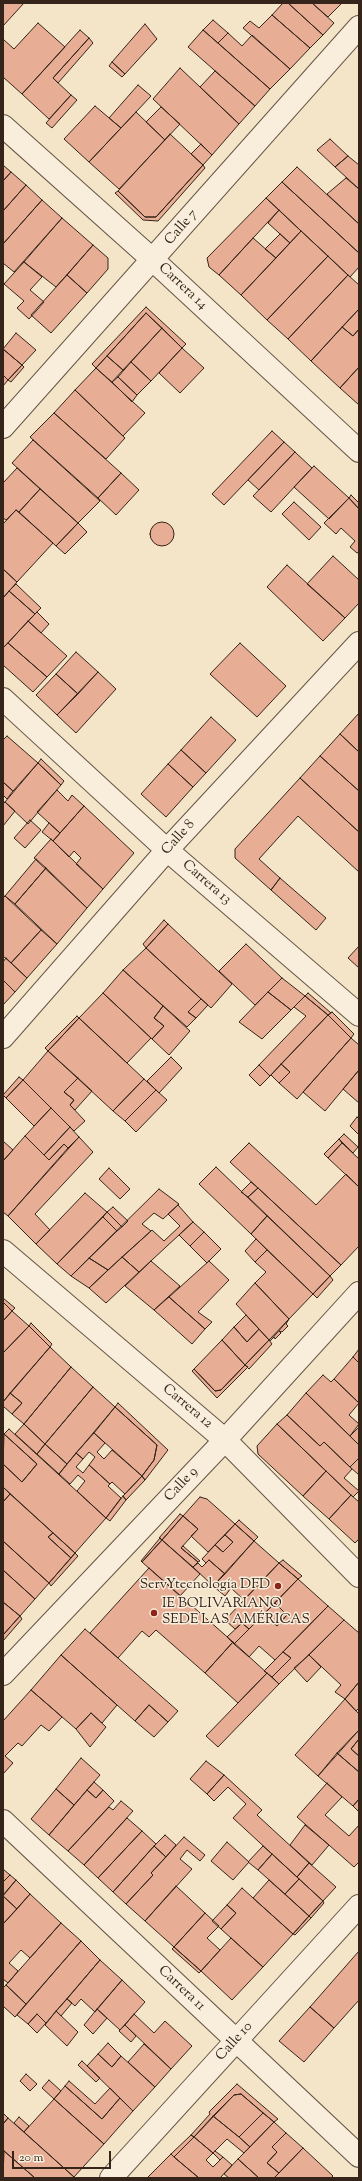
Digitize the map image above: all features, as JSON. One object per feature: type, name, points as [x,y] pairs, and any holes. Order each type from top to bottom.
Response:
[{"type":"street","name":"Calle 7","points":[[3,427],[154,260],[359,27]]},
{"type":"street","name":"Carrera 14","points":[[3,126],[154,260],[359,451]]},
{"type":"street","name":"Calle 8","points":[[3,1037],[167,850],[359,643]]},
{"type":"street","name":"Carrera 13","points":[[3,699],[167,850],[359,1015]]},
{"type":"street","name":"Carrera 12","points":[[3,1251],[225,1440],[359,1576]]},
{"type":"street","name":"Calle 9","points":[[3,1674],[225,1440],[359,1292]]},
{"type":"street","name":"Carrera 11","points":[[3,1821],[236,2042],[359,2156]]},
{"type":"street","name":"Calle 10","points":[[111,2178],[359,1906]]},
{"type":"building","points":[[3,3],[24,3],[3,26]]},
{"type":"building","points":[[283,3],[288,3],[323,35],[310,48],[272,15]]},
{"type":"building","points":[[288,3],[312,3],[334,23],[323,35]]},
{"type":"building","points":[[312,3],[342,3],[328,17]]},
{"type":"building","points":[[272,15],[310,48],[290,69],[243,28],[250,21],[259,28]]},
{"type":"building","points":[[213,20],[228,33],[218,43],[203,30]]},
{"type":"building","points":[[38,23],[65,47],[22,94],[3,77],[3,39],[14,49]]},
{"type":"building","points":[[145,24],[157,39],[125,74],[112,62]]},
{"type":"building","points":[[80,30],[89,38],[53,78],[71,95],[49,119],[22,94]]},
{"type":"building","points":[[203,30],[270,89],[255,106],[188,47]]},
{"type":"building","points":[[228,33],[242,46],[252,35],[290,69],[270,89],[218,43]]},
{"type":"building","points":[[89,38],[93,43],[58,83],[53,78]]},
{"type":"building","points":[[112,62],[125,74],[122,77],[109,66]]},
{"type":"building","points":[[180,68],[239,124],[212,155],[153,99]]},
{"type":"building","points":[[215,71],[255,106],[239,124],[200,87]]},
{"type":"building","points":[[138,85],[151,96],[121,128],[109,118]]},
{"type":"building","points":[[71,95],[77,100],[52,128],[46,123]]},
{"type":"building","points":[[95,106],[121,128],[89,162],[64,139]]},
{"type":"building","points":[[161,107],[180,124],[165,140],[146,122]]},
{"type":"building","points":[[136,112],[165,140],[119,189],[89,162]]},
{"type":"building","points":[[170,134],[203,165],[156,217],[145,217],[118,191]]},
{"type":"building","points":[[330,139],[348,156],[335,167],[317,150]]},
{"type":"building","points":[[201,144],[212,155],[203,165],[191,154]]},
{"type":"building","points":[[348,156],[359,165],[359,189],[335,167]]},
{"type":"building","points":[[3,165],[11,172],[3,181]]},
{"type":"building","points":[[203,165],[205,168],[158,221],[143,220],[115,193],[118,191],[145,217],[156,217]]},
{"type":"building","points":[[297,167],[359,224],[359,253],[282,182]]},
{"type":"building","points":[[11,172],[26,185],[3,211],[3,181]]},
{"type":"building","points":[[346,178],[359,189],[359,224],[327,194]]},
{"type":"building","points":[[282,182],[359,253],[359,267],[350,277],[266,198]]},
{"type":"building","points":[[26,185],[42,200],[3,244],[3,211]]},
{"type":"building","points":[[266,198],[279,210],[219,275],[209,267],[207,258]]},
{"type":"building","points":[[42,200],[62,218],[14,272],[3,263],[3,244]]},
{"type":"building","points":[[279,210],[301,231],[290,243],[268,223]]},
{"type":"building","points":[[62,218],[93,245],[56,287],[24,262]]},
{"type":"building","points":[[301,231],[328,256],[267,320],[241,295]]},
{"type":"building","points":[[280,234],[290,243],[276,258],[265,249]]},
{"type":"building","points":[[253,238],[276,258],[241,295],[219,275]]},
{"type":"building","points":[[93,245],[108,258],[108,269],[87,293],[67,275]]},
{"type":"building","points":[[328,256],[348,275],[288,339],[267,320]]},
{"type":"building","points":[[24,262],[42,277],[30,290],[44,302],[29,319],[17,308],[24,301],[4,284]]},
{"type":"building","points":[[67,275],[87,293],[51,333],[31,315]]},
{"type":"building","points":[[348,275],[359,285],[359,309],[311,361],[288,339]]},
{"type":"building","points":[[146,307],[186,344],[182,348],[146,313],[96,368],[92,364]]},
{"type":"building","points":[[359,309],[359,329],[353,336],[342,327]]},
{"type":"building","points":[[146,313],[162,328],[123,370],[107,356]]},
{"type":"building","points":[[342,327],[353,336],[359,329],[359,367],[340,388],[311,361]]},
{"type":"building","points":[[162,328],[182,348],[151,381],[131,362]]},
{"type":"building","points":[[16,333],[36,350],[22,365],[3,349]]},
{"type":"building","points":[[182,348],[204,368],[180,393],[159,373]]},
{"type":"building","points":[[3,349],[22,365],[8,380],[3,375]]},
{"type":"building","points":[[107,356],[123,370],[112,382],[96,368]]},
{"type":"building","points":[[131,362],[151,381],[137,395],[118,377]]},
{"type":"building","points":[[22,365],[24,367],[11,382],[8,380]]},
{"type":"building","points":[[359,367],[359,405],[340,388]]},
{"type":"building","points":[[96,368],[145,413],[123,436],[75,390]]},
{"type":"building","points":[[3,375],[8,380],[3,386]]},
{"type":"building","points":[[118,377],[137,395],[132,402],[112,382]]},
{"type":"building","points":[[75,390],[125,438],[106,459],[54,413]]},
{"type":"building","points":[[54,413],[121,473],[98,498],[30,437]]},
{"type":"building","points":[[272,431],[284,442],[224,505],[212,494]]},
{"type":"building","points":[[33,440],[100,501],[78,523],[12,463]]},
{"type":"building","points":[[284,442],[295,452],[259,490],[248,480]]},
{"type":"building","points":[[295,452],[312,468],[271,512],[253,496]]},
{"type":"building","points":[[314,466],[349,498],[329,519],[294,487]]},
{"type":"building","points":[[17,468],[40,489],[19,512],[16,510],[6,520],[3,518],[3,483]]},
{"type":"building","points":[[121,473],[139,490],[116,515],[98,498]]},
{"type":"building","points":[[40,489],[78,523],[56,546],[19,512]]},
{"type":"building","points":[[351,495],[359,503],[359,509],[349,498]]},
{"type":"building","points":[[349,498],[359,509],[359,552],[357,553],[350,547],[355,541],[341,528],[336,534],[324,523]]},
{"type":"building","points":[[294,502],[321,527],[309,540],[282,514]]},
{"type":"building","points":[[16,510],[53,543],[17,582],[3,569],[3,524]]},
{"type":"building","points":[[162,522],[167,523],[173,529],[173,539],[167,545],[162,546],[157,545],[151,539],[150,534],[151,529],[157,523]]},
{"type":"building","points":[[78,523],[87,532],[65,554],[56,546]]},
{"type":"building","points":[[333,556],[359,580],[359,603],[345,618],[307,584]]},
{"type":"building","points":[[287,565],[345,618],[323,641],[267,587]]},
{"type":"building","points":[[3,569],[17,582],[3,598]]},
{"type":"building","points":[[16,584],[41,608],[35,614],[9,591]]},
{"type":"building","points":[[9,591],[35,614],[3,648],[3,598]]},
{"type":"building","points":[[37,612],[49,624],[41,633],[28,621]]},
{"type":"building","points":[[28,621],[67,656],[47,677],[8,643]]},
{"type":"building","points":[[8,643],[47,677],[33,692],[3,665],[3,648]]},
{"type":"building","points":[[240,643],[286,686],[257,717],[210,674]]},
{"type":"building","points":[[76,652],[98,672],[78,694],[56,674]]},
{"type":"building","points":[[98,672],[116,689],[76,733],[57,715]]},
{"type":"building","points":[[56,674],[78,694],[57,715],[36,695]]},
{"type":"building","points":[[359,713],[359,752],[340,734]]},
{"type":"building","points":[[211,717],[236,740],[206,773],[181,750]]},
{"type":"building","points":[[340,734],[359,752],[359,791],[320,756]]},
{"type":"building","points":[[7,736],[38,763],[13,791],[3,782],[3,740]]},
{"type":"building","points":[[181,750],[206,773],[193,787],[168,764]]},
{"type":"building","points":[[320,756],[359,791],[359,832],[300,778]]},
{"type":"building","points":[[41,759],[64,781],[61,785],[38,763]]},
{"type":"building","points":[[38,763],[61,785],[28,824],[5,802]]},
{"type":"building","points":[[168,764],[193,787],[166,817],[141,794]]},
{"type":"building","points":[[300,778],[359,832],[359,872],[298,816],[259,859],[280,878],[271,890],[235,858],[235,849]]},
{"type":"building","points":[[3,782],[13,791],[7,799],[3,795]]},
{"type":"building","points":[[57,790],[68,801],[72,795],[84,806],[60,833],[37,812]]},
{"type":"building","points":[[5,802],[15,811],[3,826],[3,804]]},
{"type":"building","points":[[84,806],[134,853],[103,889],[76,864],[81,858],[74,851],[69,857],[53,841]]},
{"type":"building","points":[[30,820],[41,830],[25,848],[14,838]]},
{"type":"building","points":[[49,823],[60,833],[53,841],[42,832]]},
{"type":"building","points":[[51,839],[103,889],[87,908],[34,858]]},
{"type":"building","points":[[36,859],[46,868],[15,904],[5,896]]},
{"type":"building","points":[[46,868],[87,908],[57,944],[15,904]]},
{"type":"building","points":[[280,878],[326,918],[316,930],[271,890]]},
{"type":"building","points":[[5,896],[41,930],[11,963],[3,956],[3,898]]},
{"type":"building","points":[[164,920],[168,924],[146,948],[143,944]]},
{"type":"building","points":[[168,924],[232,984],[211,1008],[146,948]]},
{"type":"building","points":[[41,930],[57,944],[27,978],[11,963]]},
{"type":"building","points":[[246,944],[282,978],[255,1005],[219,971]]},
{"type":"building","points":[[359,946],[359,968],[348,958]]},
{"type":"building","points":[[146,948],[201,999],[188,1012],[196,1018],[187,1027],[123,970]]},
{"type":"building","points":[[6,958],[27,978],[15,992],[3,980],[3,962]]},
{"type":"building","points":[[123,970],[163,1006],[154,1018],[164,1026],[152,1039],[103,993]]},
{"type":"building","points":[[282,978],[305,996],[291,1010],[268,992]]},
{"type":"building","points":[[3,980],[15,992],[3,1005]]},
{"type":"building","points":[[268,992],[291,1010],[262,1039],[239,1022]]},
{"type":"building","points":[[103,993],[151,1038],[127,1063],[79,1018]]},
{"type":"building","points":[[308,993],[331,1013],[328,1015],[305,996]]},
{"type":"building","points":[[305,996],[328,1015],[270,1076],[259,1065],[306,1016],[294,1007]]},
{"type":"building","points":[[201,999],[208,1005],[196,1018],[188,1012]]},
{"type":"building","points":[[163,1006],[190,1031],[169,1055],[152,1039],[164,1026],[154,1018]]},
{"type":"building","points":[[332,1012],[354,1034],[351,1038],[328,1015]]},
{"type":"building","points":[[328,1015],[351,1038],[297,1099],[279,1083],[290,1072],[281,1064]]},
{"type":"building","points":[[77,1016],[79,1018],[48,1051],[45,1048]]},
{"type":"building","points":[[79,1018],[144,1079],[113,1111],[48,1051]]},
{"type":"building","points":[[351,1038],[359,1045],[359,1070],[325,1111],[303,1092]]},
{"type":"building","points":[[48,1051],[78,1078],[64,1092],[74,1100],[70,1105],[85,1121],[74,1131],[23,1080]]},
{"type":"building","points":[[171,1057],[182,1068],[159,1093],[147,1081]]},
{"type":"building","points":[[281,1064],[290,1072],[279,1083],[271,1075]]},
{"type":"building","points":[[259,1065],[270,1076],[260,1086],[249,1075]]},
{"type":"building","points":[[359,1070],[359,1103],[343,1089]]},
{"type":"building","points":[[19,1077],[23,1080],[6,1098],[3,1095]]},
{"type":"building","points":[[78,1078],[92,1091],[75,1110],[70,1105],[74,1100],[64,1092]]},
{"type":"building","points":[[144,1079],[156,1090],[125,1121],[113,1111]]},
{"type":"building","points":[[23,1080],[51,1108],[34,1126],[6,1098]]},
{"type":"building","points":[[156,1090],[167,1100],[136,1132],[125,1121]]},
{"type":"building","points":[[51,1108],[70,1127],[44,1155],[25,1136]]},
{"type":"building","points":[[357,1117],[359,1119],[359,1135],[350,1126]]},
{"type":"building","points":[[70,1127],[79,1137],[68,1148],[64,1144],[49,1160],[44,1155]]},
{"type":"building","points":[[344,1134],[358,1147],[353,1153],[339,1139]]},
{"type":"building","points":[[25,1136],[49,1160],[64,1144],[68,1148],[8,1216],[3,1212],[3,1161]]},
{"type":"building","points":[[79,1137],[93,1152],[35,1214],[50,1230],[36,1244],[8,1216]]},
{"type":"building","points":[[339,1139],[342,1143],[328,1158],[324,1154]]},
{"type":"building","points":[[3,1141],[13,1150],[3,1161]]},
{"type":"building","points":[[249,1143],[316,1205],[346,1174],[359,1187],[359,1246],[341,1265],[230,1162]]},
{"type":"building","points":[[342,1143],[359,1159],[359,1187],[328,1158]]},
{"type":"building","points":[[216,1167],[267,1216],[251,1234],[199,1184]]},
{"type":"building","points":[[109,1168],[130,1189],[120,1199],[99,1179]]},
{"type":"building","points":[[251,1182],[258,1188],[248,1197],[241,1192]]},
{"type":"building","points":[[258,1188],[341,1265],[330,1276],[248,1197]]},
{"type":"building","points":[[159,1189],[179,1204],[163,1219],[154,1213],[142,1224],[151,1231],[108,1270],[89,1258]]},
{"type":"building","points":[[85,1193],[107,1212],[57,1264],[36,1244]]},
{"type":"building","points":[[178,1205],[193,1222],[139,1272],[122,1257],[152,1230],[164,1241],[180,1226],[168,1214]]},
{"type":"building","points":[[113,1207],[128,1221],[122,1227],[107,1212]]},
{"type":"building","points":[[107,1212],[122,1227],[117,1231],[103,1217]]},
{"type":"building","points":[[267,1216],[330,1276],[313,1294],[251,1234]]},
{"type":"building","points":[[103,1217],[117,1231],[71,1276],[57,1264]]},
{"type":"building","points":[[193,1222],[204,1232],[190,1246],[179,1235]]},
{"type":"building","points":[[204,1232],[221,1249],[207,1263],[190,1246]]},
{"type":"building","points":[[256,1239],[267,1250],[255,1262],[245,1251]]},
{"type":"building","points":[[267,1250],[313,1294],[289,1319],[255,1283],[266,1272],[255,1262]]},
{"type":"building","points":[[122,1257],[139,1272],[106,1303],[89,1288]]},
{"type":"building","points":[[89,1258],[108,1270],[89,1288],[71,1276]]},
{"type":"building","points":[[151,1261],[180,1286],[154,1310],[125,1286]]},
{"type":"building","points":[[209,1261],[229,1280],[198,1312],[212,1322],[205,1329],[169,1297]]},
{"type":"building","points":[[330,1276],[333,1280],[317,1298],[313,1294]]},
{"type":"building","points":[[255,1283],[289,1319],[269,1340],[236,1304]]},
{"type":"building","points":[[169,1297],[205,1329],[192,1344],[154,1310]]},
{"type":"building","points":[[3,1298],[15,1308],[12,1311],[3,1302]]},
{"type":"building","points":[[3,1302],[12,1311],[3,1321]]},
{"type":"building","points":[[12,1311],[29,1326],[3,1353],[3,1321]]},
{"type":"building","points":[[246,1315],[259,1329],[247,1342],[234,1327]]},
{"type":"building","points":[[289,1319],[286,1324],[288,1326],[282,1332],[279,1331],[281,1333],[275,1339],[274,1337],[270,1341]]},
{"type":"building","points":[[31,1323],[52,1344],[50,1347],[29,1326]]},
{"type":"building","points":[[29,1326],[50,1347],[3,1402],[3,1353]]},
{"type":"building","points":[[234,1327],[247,1342],[259,1329],[269,1340],[245,1365],[222,1340]]},
{"type":"building","points":[[222,1340],[245,1365],[221,1390],[215,1391],[194,1369]]},
{"type":"building","points":[[269,1340],[272,1344],[249,1369],[245,1365]]},
{"type":"building","points":[[50,1347],[71,1367],[24,1424],[12,1414],[22,1403],[10,1393]]},
{"type":"building","points":[[359,1349],[359,1363],[353,1357]]},
{"type":"building","points":[[353,1357],[359,1363],[359,1403],[334,1379]]},
{"type":"building","points":[[245,1365],[248,1367],[217,1398],[192,1371],[194,1369],[215,1391],[221,1390]]},
{"type":"building","points":[[71,1367],[93,1387],[45,1444],[24,1424]]},
{"type":"building","points":[[323,1375],[331,1382],[334,1379],[359,1403],[349,1415],[359,1424],[350,1436],[306,1393]]},
{"type":"building","points":[[93,1387],[115,1407],[67,1464],[45,1444]]},
{"type":"building","points":[[10,1393],[22,1403],[12,1414],[3,1406],[3,1402]]},
{"type":"building","points":[[306,1393],[359,1445],[359,1458],[350,1467],[324,1442],[320,1446],[287,1415]]},
{"type":"building","points":[[118,1403],[168,1450],[145,1480],[142,1476],[154,1460],[157,1445],[115,1407]]},
{"type":"building","points":[[115,1407],[157,1445],[154,1460],[142,1476],[94,1433]]},
{"type":"building","points":[[287,1415],[320,1446],[324,1442],[352,1469],[344,1478],[359,1491],[353,1497],[277,1424]]},
{"type":"building","points":[[24,1424],[45,1444],[37,1454],[15,1434]]},
{"type":"building","points":[[277,1424],[326,1471],[303,1496],[258,1454],[257,1446]]},
{"type":"building","points":[[359,1427],[359,1445],[350,1436]]},
{"type":"building","points":[[9,1429],[106,1518],[75,1553],[3,1487],[3,1464],[22,1482],[37,1464],[4,1434]]},
{"type":"building","points":[[94,1433],[105,1443],[97,1452],[104,1459],[112,1450],[142,1476],[125,1494],[112,1482],[110,1484],[89,1465],[95,1457],[89,1452],[83,1459],[76,1453]]},
{"type":"building","points":[[4,1434],[37,1464],[22,1482],[3,1464]]},
{"type":"building","points":[[45,1444],[67,1464],[59,1474],[37,1454]]},
{"type":"building","points":[[76,1453],[83,1459],[76,1467],[83,1473],[89,1465],[110,1484],[108,1486],[121,1498],[106,1518],[77,1491],[85,1481],[78,1475],[70,1484],[59,1474]]},
{"type":"building","points":[[359,1458],[359,1475],[350,1467]]},
{"type":"building","points":[[326,1471],[351,1495],[329,1519],[303,1496]]},
{"type":"building","points":[[142,1476],[145,1480],[126,1500],[123,1496]]},
{"type":"building","points":[[3,1487],[10,1494],[3,1502]]},
{"type":"building","points":[[10,1494],[53,1533],[48,1537],[71,1558],[49,1583],[3,1541],[3,1502]]},
{"type":"building","points":[[351,1495],[359,1502],[359,1539],[355,1543],[329,1519]]},
{"type":"building","points":[[123,1496],[126,1500],[110,1521],[106,1518]]},
{"type":"building","points":[[200,1497],[207,1499],[235,1524],[208,1552],[191,1536],[198,1529],[183,1516]]},
{"type":"building","points":[[180,1514],[183,1516],[162,1540],[159,1538]]},
{"type":"building","points":[[183,1516],[198,1529],[181,1548],[198,1562],[193,1567],[162,1540]]},
{"type":"building","points":[[239,1520],[258,1537],[254,1541],[235,1524]]},
{"type":"building","points":[[235,1524],[254,1541],[225,1574],[209,1560],[206,1563],[202,1559],[215,1545],[223,1552],[233,1542],[225,1535]]},
{"type":"building","points":[[53,1533],[75,1553],[71,1558],[48,1537]]},
{"type":"building","points":[[225,1535],[233,1542],[223,1552],[215,1545]]},
{"type":"building","points":[[160,1538],[162,1540],[142,1562],[141,1561]]},
{"type":"building","points":[[162,1540],[200,1574],[180,1596],[142,1562]]},
{"type":"building","points":[[3,1541],[49,1583],[35,1599],[3,1570]]},
{"type":"building","points":[[254,1541],[279,1563],[244,1600],[231,1588],[225,1596],[213,1586]]},
{"type":"building","points":[[183,1546],[200,1561],[198,1562],[181,1548]]},
{"type":"building","points":[[75,1553],[78,1556],[51,1586],[49,1583]]},
{"type":"building","points":[[209,1560],[225,1574],[213,1586],[193,1567],[198,1563],[202,1567]]},
{"type":"building","points":[[283,1560],[302,1576],[298,1579],[279,1563]]},
{"type":"building","points":[[279,1563],[298,1579],[249,1629],[242,1623],[235,1629],[225,1620]]},
{"type":"building","name":"IE BOLIVARIANO SEDE LAS AMÉRICAS","points":[[149,1568],[233,1642],[205,1673],[156,1630],[149,1637],[142,1631],[118,1658],[90,1633]]},
{"type":"building","points":[[3,1570],[35,1599],[20,1616],[3,1602]]},
{"type":"building","points":[[298,1579],[328,1606],[275,1660],[259,1646],[249,1657],[234,1644],[264,1614],[277,1626],[287,1615],[275,1603]]},
{"type":"building","points":[[3,1602],[20,1616],[3,1635]]},
{"type":"building","points":[[275,1603],[287,1615],[277,1626],[264,1614]]},
{"type":"building","points":[[328,1606],[344,1620],[279,1684],[272,1677],[291,1658],[283,1652]]},
{"type":"building","points":[[20,1616],[22,1619],[3,1641],[3,1635]]},
{"type":"building","points":[[344,1620],[359,1633],[359,1682],[345,1699],[335,1692],[341,1685],[309,1655]]},
{"type":"building","points":[[242,1623],[249,1629],[234,1644],[227,1637]]},
{"type":"building","points":[[85,1629],[178,1711],[168,1722],[149,1705],[135,1721],[61,1655]]},
{"type":"building","points":[[233,1642],[267,1673],[238,1703],[205,1673]]},
{"type":"building","points":[[283,1652],[291,1658],[272,1677],[264,1671]]},
{"type":"building","points":[[61,1655],[117,1705],[102,1723],[91,1713],[76,1729],[31,1690]]},
{"type":"building","points":[[309,1655],[321,1667],[307,1682],[294,1668]]},
{"type":"building","points":[[267,1673],[279,1684],[218,1747],[206,1736]]},
{"type":"building","points":[[359,1682],[359,1708],[356,1711],[345,1699]]},
{"type":"building","points":[[31,1690],[62,1717],[49,1731],[41,1725],[22,1746],[18,1743],[5,1756],[13,1763],[3,1774],[3,1721]]},
{"type":"building","points":[[345,1699],[359,1714],[359,1730],[318,1776],[295,1755]]},
{"type":"building","points":[[149,1705],[168,1722],[154,1737],[135,1721]]},
{"type":"building","points":[[91,1713],[106,1727],[90,1747],[76,1729]]},
{"type":"building","points":[[359,1730],[359,1739],[351,1749],[359,1756],[359,1772],[337,1753]]},
{"type":"building","points":[[359,1739],[359,1756],[351,1749]]},
{"type":"building","points":[[337,1753],[359,1772],[359,1799],[353,1806],[318,1776]]},
{"type":"building","points":[[81,1758],[100,1775],[74,1805],[56,1789]]},
{"type":"building","points":[[206,1761],[224,1775],[207,1794],[190,1779]]},
{"type":"building","points":[[224,1775],[262,1810],[257,1815],[309,1863],[297,1877],[233,1818],[246,1804],[228,1787],[214,1801],[207,1794]]},
{"type":"building","points":[[94,1782],[103,1790],[96,1798],[87,1790]]},
{"type":"building","points":[[327,1783],[342,1797],[325,1815],[349,1836],[359,1825],[359,1862],[354,1867],[297,1817]]},
{"type":"building","points":[[56,1789],[74,1805],[49,1835],[31,1819]]},
{"type":"building","points":[[87,1790],[96,1798],[103,1790],[114,1801],[68,1851],[49,1835]]},
{"type":"building","points":[[359,1799],[359,1812],[353,1806]]},
{"type":"building","points":[[121,1801],[133,1811],[84,1865],[68,1851],[109,1807],[113,1810]]},
{"type":"building","points":[[127,1818],[142,1831],[98,1878],[84,1865]]},
{"type":"building","points":[[305,1825],[329,1845],[312,1865],[290,1845]]},
{"type":"building","points":[[142,1831],[156,1844],[113,1892],[98,1878]]},
{"type":"building","points":[[165,1835],[176,1845],[166,1857],[154,1846]]},
{"type":"building","points":[[184,1837],[205,1855],[200,1861],[187,1850],[180,1859],[192,1869],[145,1921],[126,1904],[153,1875],[151,1873]]},
{"type":"building","points":[[227,1842],[249,1862],[233,1880],[211,1861]]},
{"type":"building","points":[[154,1846],[166,1857],[151,1873],[153,1875],[126,1904],[113,1892]]},
{"type":"building","points":[[263,1846],[272,1854],[258,1870],[248,1862]]},
{"type":"building","points":[[272,1854],[299,1879],[285,1894],[258,1870]]},
{"type":"building","points":[[309,1863],[336,1887],[323,1901],[297,1877]]},
{"type":"building","points":[[3,1869],[10,1875],[3,1882]]},
{"type":"building","points":[[10,1875],[16,1880],[3,1895],[3,1882]]},
{"type":"building","points":[[299,1879],[323,1901],[309,1916],[285,1894]]},
{"type":"building","points":[[16,1880],[30,1894],[17,1909],[3,1896]]},
{"type":"building","points":[[269,1880],[309,1916],[293,1934],[253,1898]]},
{"type":"building","points":[[176,1886],[205,1913],[174,1947],[145,1921]]},
{"type":"building","points":[[242,1888],[293,1934],[263,1967],[221,1929],[236,1913],[227,1905]]},
{"type":"building","points":[[30,1894],[61,1923],[30,1958],[21,1950],[9,1963],[18,1971],[8,1983],[3,1979],[3,1924]]},
{"type":"building","points":[[3,1896],[17,1909],[3,1924]]},
{"type":"building","points":[[323,1901],[324,1903],[311,1918],[309,1916]]},
{"type":"building","points":[[227,1905],[236,1913],[221,1929],[212,1921]]},
{"type":"building","points":[[205,1913],[219,1926],[207,1938],[220,1950],[201,1971],[174,1947]]},
{"type":"building","points":[[309,1916],[311,1918],[295,1935],[293,1934]]},
{"type":"building","points":[[61,1923],[81,1941],[26,2004],[6,1985]]},
{"type":"building","points":[[231,1938],[263,1967],[232,2000],[201,1971]]},
{"type":"building","points":[[81,1941],[100,1960],[46,2023],[37,2014],[28,2024],[17,2015]]},
{"type":"building","points":[[174,1947],[201,1971],[199,1973],[172,1949]]},
{"type":"building","points":[[359,1951],[359,2000],[334,2028],[310,2007]]},
{"type":"building","points":[[100,1960],[122,1980],[95,2012],[81,1999],[75,2006],[67,1999]]},
{"type":"building","points":[[122,1980],[145,2002],[120,2030],[97,2009]]},
{"type":"building","points":[[6,1985],[26,2004],[15,2017],[3,2006],[3,1988]]},
{"type":"building","points":[[67,1999],[72,2003],[61,2016],[56,2011]]},
{"type":"building","points":[[310,2007],[334,2028],[304,2062],[279,2041]]},
{"type":"building","points":[[97,2009],[107,2018],[93,2034],[84,2025]]},
{"type":"building","points":[[56,2011],[78,2032],[67,2046],[45,2025]]},
{"type":"building","points":[[37,2014],[46,2023],[37,2033],[28,2024]]},
{"type":"building","points":[[134,2014],[154,2033],[165,2021],[192,2046],[171,2069],[125,2025]]},
{"type":"building","points":[[125,2025],[136,2036],[131,2042],[119,2031]]},
{"type":"building","points":[[108,2043],[121,2056],[112,2067],[98,2054]]},
{"type":"building","points":[[144,2044],[171,2069],[155,2087],[128,2062]]},
{"type":"building","points":[[98,2054],[112,2067],[121,2056],[155,2087],[133,2111],[87,2066]]},
{"type":"building","points":[[82,2061],[100,2078],[96,2082],[78,2065]]},
{"type":"building","points":[[26,2074],[37,2084],[30,2091],[20,2081]]},
{"type":"building","points":[[49,2080],[61,2091],[54,2099],[42,2088]]},
{"type":"building","points":[[69,2081],[95,2104],[110,2088],[120,2098],[102,2119],[65,2086]]},
{"type":"building","points":[[237,2084],[278,2119],[274,2122],[241,2094],[234,2095],[194,2137],[191,2135],[210,2114],[209,2112]]},
{"type":"building","points":[[65,2086],[102,2119],[120,2098],[133,2111],[104,2144],[54,2099]]},
{"type":"building","points":[[241,2094],[263,2113],[239,2137],[213,2116],[234,2095]]},
{"type":"building","points":[[54,2099],[104,2144],[74,2177],[24,2132]]},
{"type":"building","points":[[3,2113],[8,2118],[3,2124]]},
{"type":"building","points":[[263,2113],[274,2122],[250,2147],[239,2137]]},
{"type":"building","points":[[213,2116],[250,2147],[244,2153],[227,2139],[213,2153],[194,2137]]},
{"type":"building","points":[[19,2117],[29,2126],[24,2132],[14,2123]]},
{"type":"building","points":[[8,2118],[74,2178],[35,2178],[3,2150],[3,2124]]},
{"type":"building","points":[[274,2122],[286,2133],[272,2147],[277,2152],[267,2163],[279,2173],[274,2178],[259,2178],[238,2159]]},
{"type":"building","points":[[286,2133],[303,2148],[279,2173],[267,2163],[277,2152],[272,2147]]},
{"type":"building","points":[[191,2135],[194,2137],[174,2157],[171,2154]]},
{"type":"building","points":[[194,2137],[213,2153],[206,2160],[213,2167],[223,2157],[232,2165],[220,2178],[199,2178],[174,2157]]},
{"type":"building","points":[[303,2148],[333,2176],[331,2178],[274,2178]]},
{"type":"building","points":[[4,2151],[35,2178],[3,2178]]},
{"type":"building","points":[[215,2151],[223,2157],[220,2160],[213,2153]]},
{"type":"building","points":[[171,2154],[174,2157],[199,2178],[147,2178]]},
{"type":"building","points":[[238,2159],[259,2178],[229,2178],[224,2174]]},
{"type":"place","name":"ServYtecnología DFD","points":[[278,1586]]},
{"type":"place","name":"IE BOLIVARIANO SEDE LAS AMÉRICAS","points":[[154,1613]]}]
